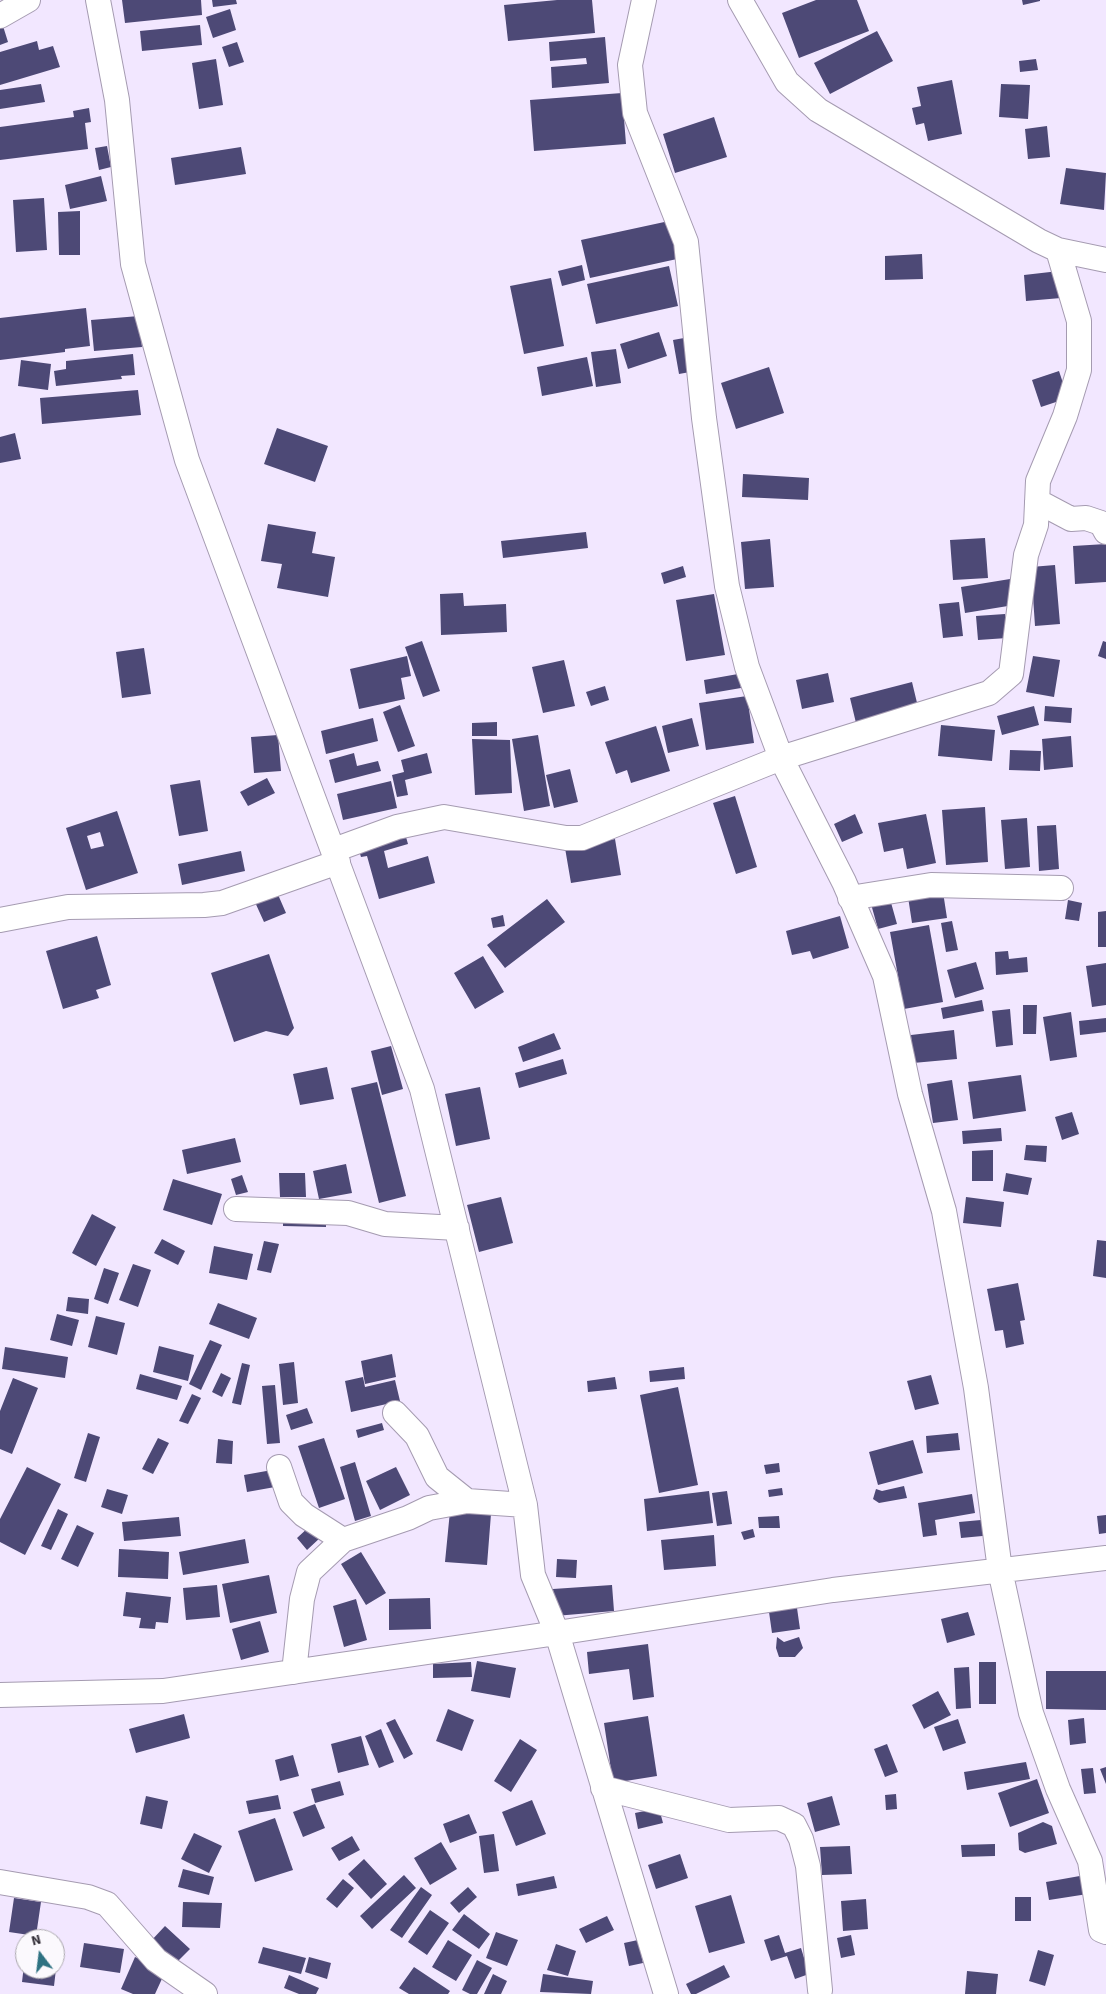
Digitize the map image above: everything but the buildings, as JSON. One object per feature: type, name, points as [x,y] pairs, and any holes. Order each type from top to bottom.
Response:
[{"type":"street","points":[[0,16],[28,0]]},
{"type":"street","points":[[98,0],[117,100],[133,264],[187,460],[422,1089],[525,1504],[533,1575],[557,1633],[666,1994]]},
{"type":"street","points":[[644,0],[630,66],[635,113],[686,242],[704,418],[727,586],[747,667],[781,758],[850,898],[885,976],[910,1094],[944,1211],[976,1388],[1000,1570],[1031,1713],[1058,1789],[1090,1861],[1102,1930],[1106,1932]]},
{"type":"street","points":[[740,0],[787,82],[818,110],[1038,242],[1058,250],[1106,260]]},
{"type":"street","points":[[0,920],[68,907],[204,905],[222,903],[336,856],[397,827],[444,817],[566,838],[582,838],[781,758],[989,694],[1011,674],[1026,554],[1036,525],[1038,481],[1065,416],[1079,370],[1079,321],[1058,250]]},
{"type":"street","points":[[1037,501],[1070,520],[1086,518],[1101,523],[1106,532]]},
{"type":"street","points":[[850,898],[931,885],[1061,888]]},
{"type":"street","points":[[236,1209],[348,1212],[385,1224],[456,1228]]},
{"type":"street","points":[[395,1414],[417,1436],[437,1477],[467,1501]]},
{"type":"street","points":[[279,1466],[291,1502],[304,1515],[343,1540]]},
{"type":"street","points":[[429,1508],[437,1477]]},
{"type":"street","points":[[294,1672],[302,1599],[309,1572],[343,1540],[408,1518],[429,1508],[467,1501],[525,1504]]},
{"type":"street","points":[[0,1695],[163,1691],[833,1590],[1106,1558]]},
{"type":"street","points":[[603,1788],[729,1820],[779,1818],[794,1825],[802,1839],[808,1866],[820,1990]]},
{"type":"street","points":[[0,1882],[88,1897],[107,1904],[156,1960],[205,1994]]}]
